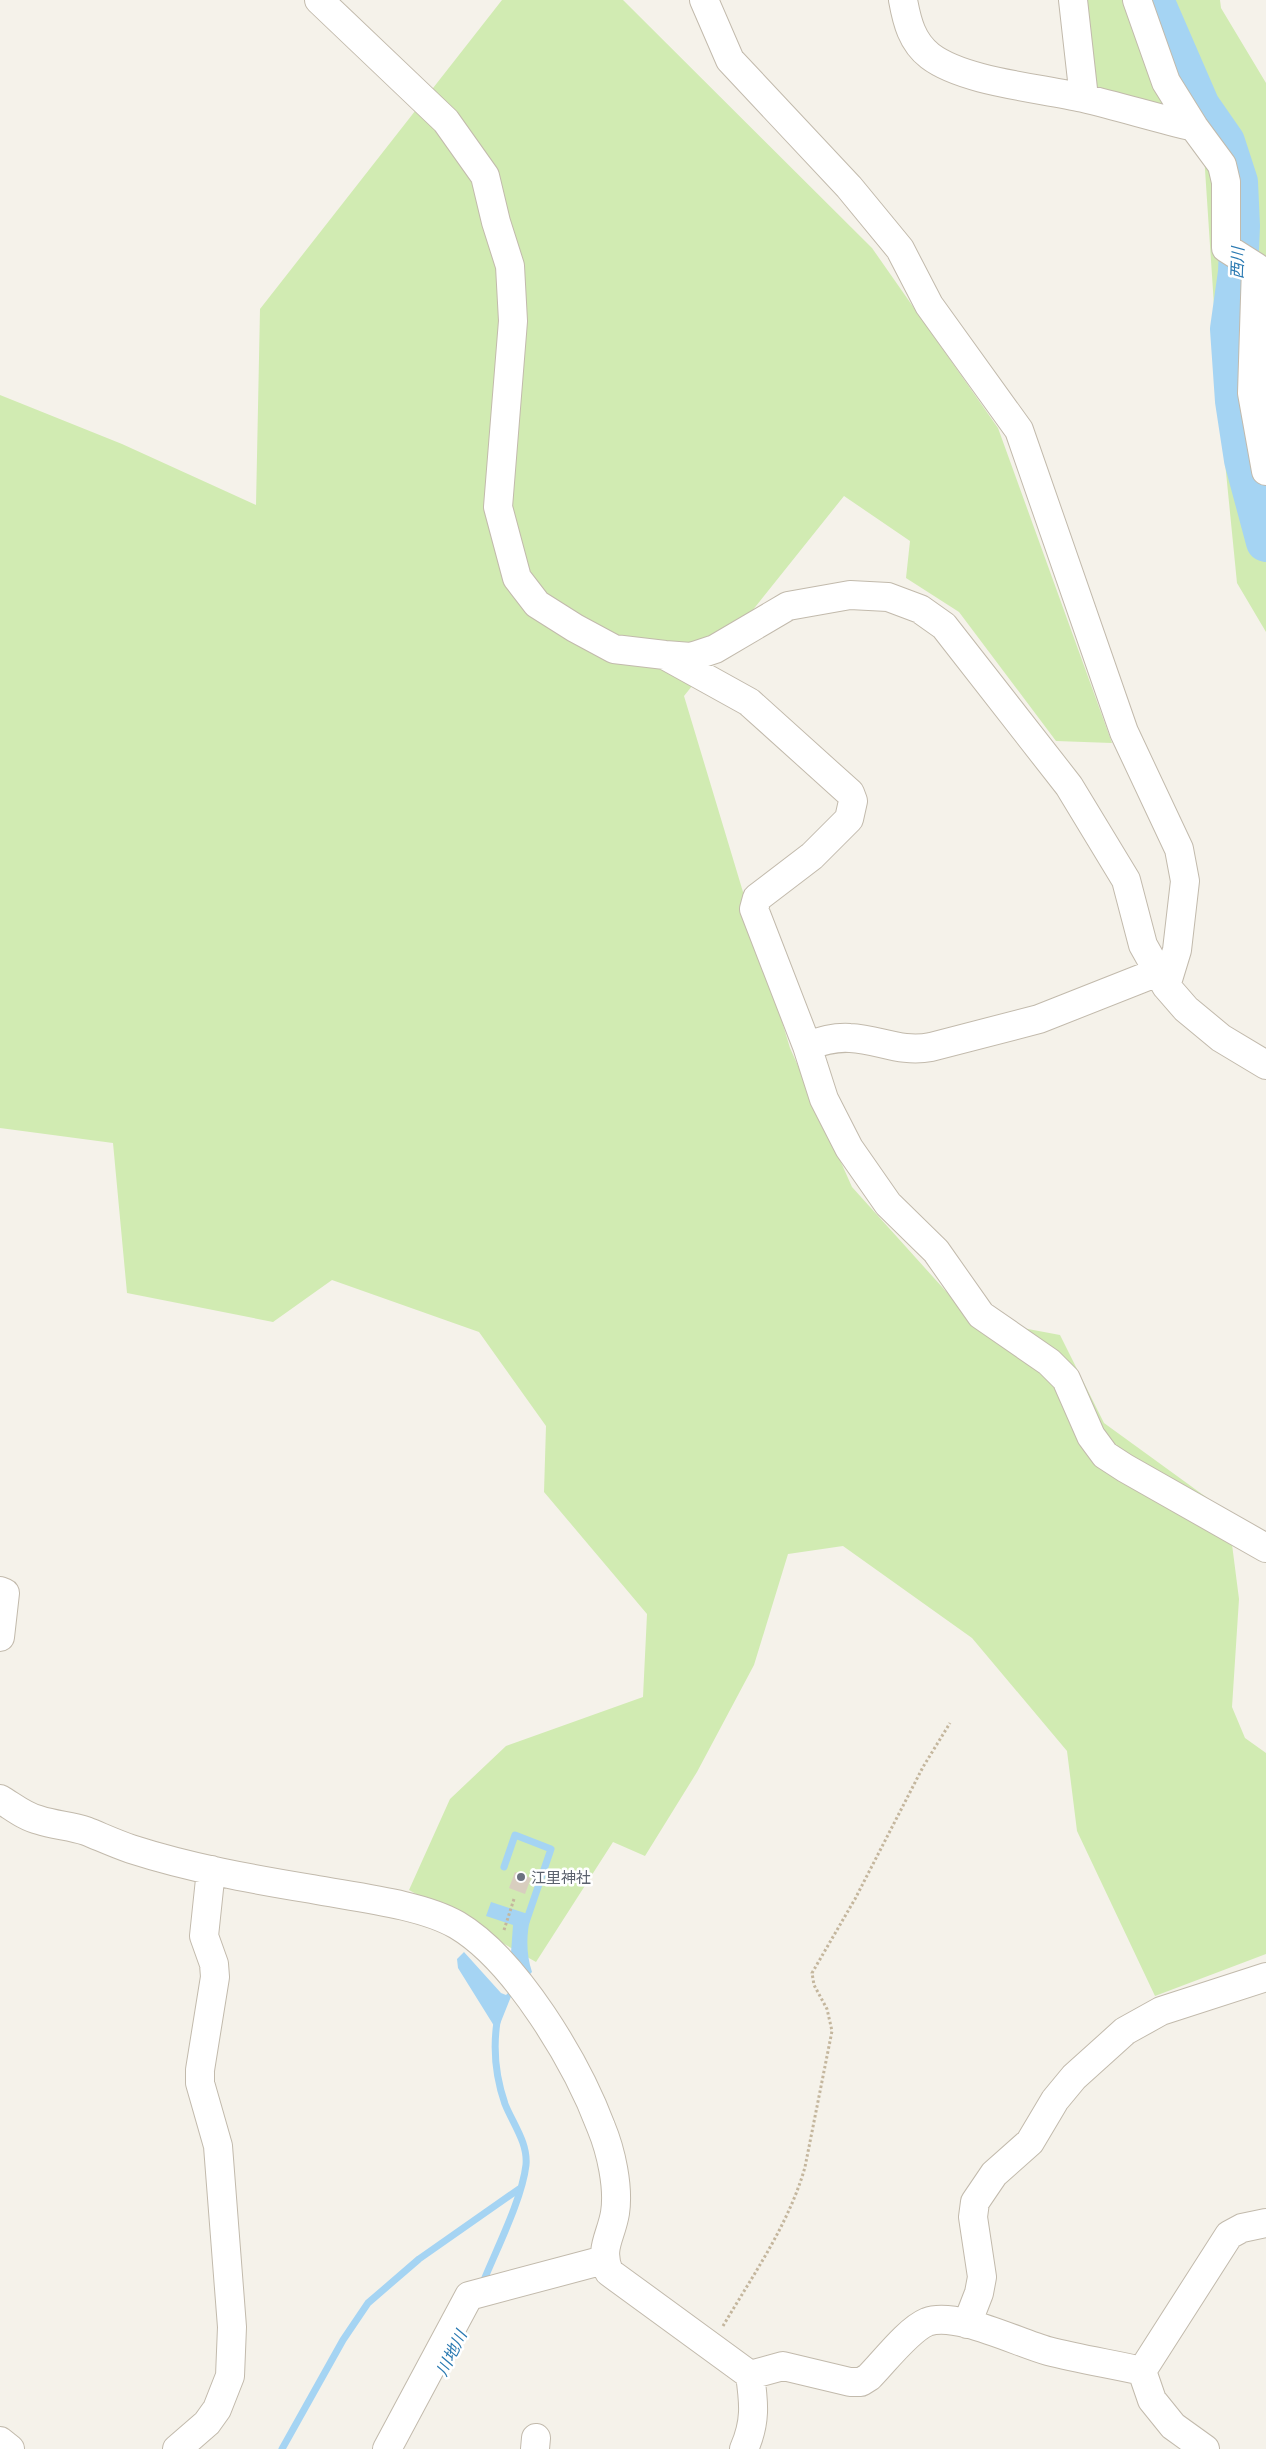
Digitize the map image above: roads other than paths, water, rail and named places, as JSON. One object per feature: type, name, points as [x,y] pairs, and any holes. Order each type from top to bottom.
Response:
[{"type":"street","points":[[319,0],[446,121],[485,176],[496,222],[510,266],[513,321],[498,507],[517,578],[537,604],[575,628],[614,649],[691,657],[715,649],[788,606],[850,595],[888,597],[920,608],[944,626],[1069,786],[1126,880],[1144,945],[1162,979],[1186,1009],[1222,1038],[1266,1065]]},
{"type":"street","points":[[704,0],[730,60],[849,188],[900,250],[929,305],[1019,430],[1124,732],[1179,849],[1185,881],[1177,950],[1162,979],[1040,1019],[931,1047],[915,1050],[850,1038],[829,1039],[807,1046]]},
{"type":"street","points":[[903,0],[907,22],[917,43],[930,56],[946,66],[966,74],[1084,98],[1194,127]]},
{"type":"street","points":[[1073,0],[1084,98]]},
{"type":"street","points":[[1137,0],[1166,82],[1194,127],[1222,165],[1226,182],[1226,248],[1256,267],[1252,392],[1266,471]]},
{"type":"street","points":[[665,655],[749,702],[850,793],[853,801],[849,819],[812,856],[757,898],[754,903],[754,909],[807,1046],[824,1099],[849,1148],[888,1204],[936,1252],[981,1315],[1049,1362],[1066,1379],[1091,1436],[1105,1455],[1124,1468],[1266,1548]]},
{"type":"street","points":[[0,1591],[4,1592],[0,1636]]},
{"type":"street","points":[[0,1800],[36,1820],[84,1830],[131,1849],[211,1870],[384,1902],[439,1916],[458,1925],[485,1946],[526,1993],[553,2034],[574,2067],[602,2127],[613,2164],[615,2211],[605,2246],[604,2260],[609,2272],[750,2375],[754,2411],[750,2434],[744,2449]]},
{"type":"street","points":[[177,2449],[207,2423],[217,2409],[224,2395],[230,2366],[232,2327],[218,2146],[200,2083],[200,2070],[215,1977],[214,1964],[204,1936],[211,1870]]},
{"type":"street","points":[[968,2324],[979,2293],[982,2276],[973,2217],[976,2202],[994,2174],[1030,2142],[1061,2092],[1074,2077],[1125,2031],[1161,2011],[1266,1977]]},
{"type":"street","points":[[1142,2371],[1229,2234],[1242,2228],[1266,2224]]},
{"type":"street","points":[[387,2449],[469,2296],[604,2260]]},
{"type":"street","points":[[750,2375],[783,2366],[850,2382],[861,2382],[869,2377],[914,2331],[926,2323],[939,2320],[968,2324],[1047,2351],[1142,2371]]},
{"type":"street","points":[[1142,2371],[1152,2400],[1173,2426],[1205,2449]]},
{"type":"street","points":[[0,2441],[10,2449]]},
{"type":"water","points":[[491,1902],[531,1915],[527,1944],[532,1972],[526,1978],[511,1953],[513,1925],[486,1916]]},
{"type":"water","points":[[464,1952],[501,1993],[506,1995],[509,1992],[512,1994],[498,2029],[496,2029],[458,1968],[457,1959]]},
{"type":"waterway","name":"西川","points":[[1154,0],[1200,106],[1225,142],[1238,182],[1240,226],[1238,272],[1230,329],[1235,401],[1244,460],[1266,542]]},
{"type":"waterway","points":[[504,1867],[515,1835],[551,1849],[526,1922]]},
{"type":"waterway","points":[[484,2280],[520,2193],[526,2165],[525,2149],[505,2104],[499,2084],[495,2053],[497,2022]]},
{"type":"waterway","points":[[282,2449],[343,2340],[368,2303],[419,2259],[519,2189]]},
{"type":"place","name":"江里神社","points":[[521,1877]]},
{"type":"water label","name":"川地川","points":[[451,2353]]}]
